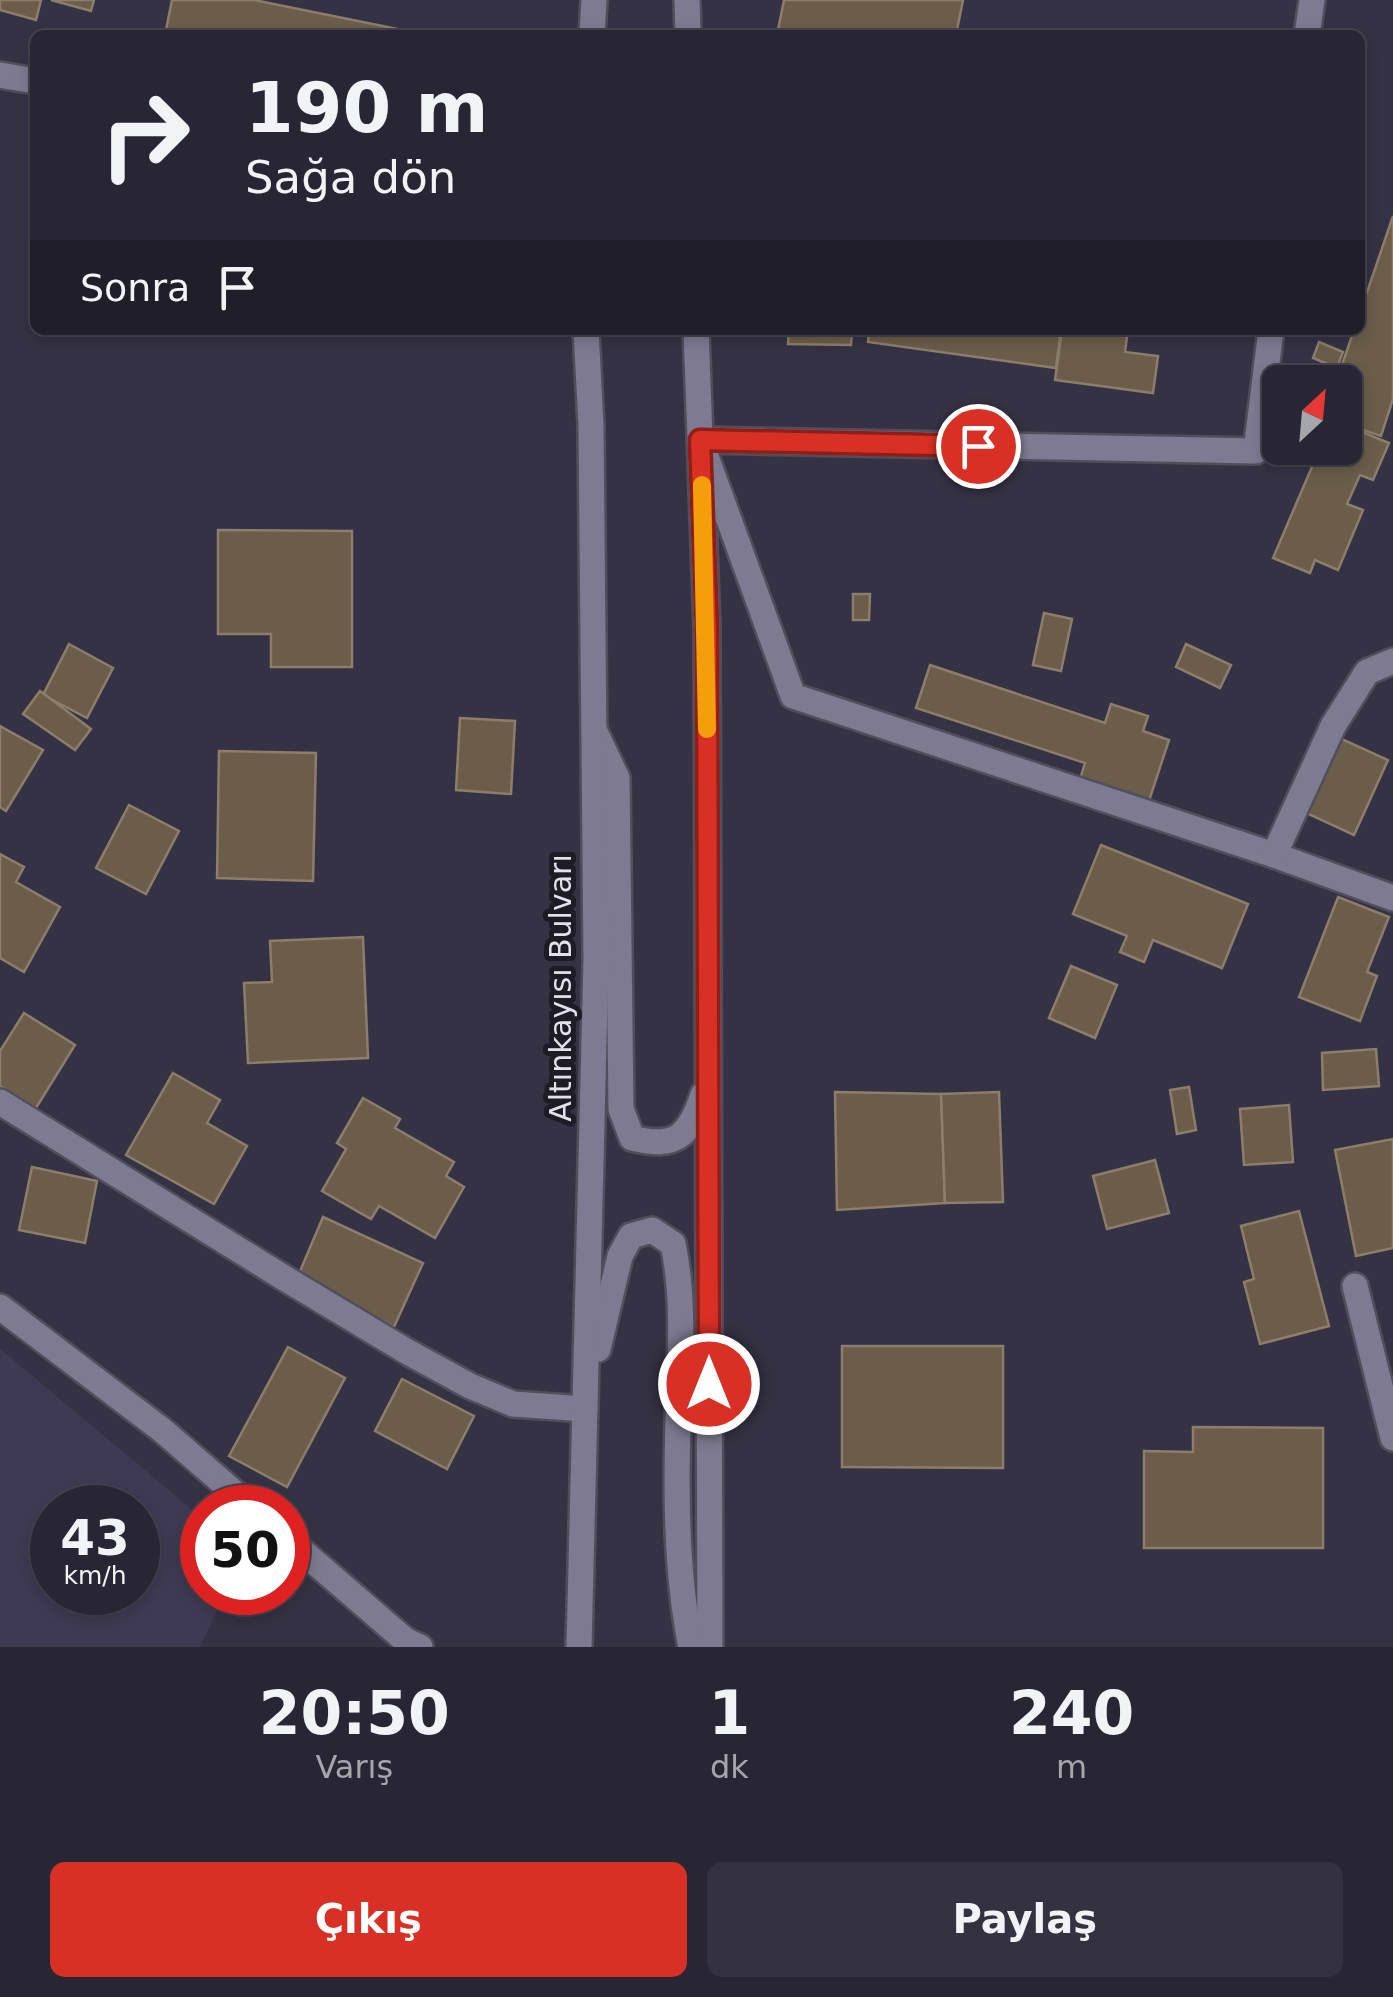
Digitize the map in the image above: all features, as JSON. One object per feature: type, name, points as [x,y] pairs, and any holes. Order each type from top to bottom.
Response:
[{"type":"main road","points":[[592,30],[594,0]]},
{"type":"main road","points":[[687,0],[688,30]]},
{"type":"main road","points":[[1309,30],[1312,0]]},
{"type":"main road","points":[[0,75],[30,79]]},
{"type":"main road","name":"Altınkayısı Bulvarı","points":[[579,1647],[596,960],[591,425],[586,335]]},
{"type":"main road","points":[[696,335],[707,628],[710,1647]]},
{"type":"main road","points":[[700,440],[1256,451],[1270,335]]},
{"type":"main road","points":[[700,440],[793,696],[1393,898]]},
{"type":"main road","points":[[1274,855],[1333,726],[1368,672],[1393,661]]},
{"type":"main road","points":[[592,725],[617,778],[622,1110],[632,1138],[658,1145],[677,1139],[694,1121],[708,1084]]},
{"type":"main road","points":[[0,1102],[280,1276],[438,1368],[512,1404],[585,1409],[620,1256],[631,1236],[652,1230],[672,1244],[680,1279],[677,1464],[683,1610],[691,1647]]},
{"type":"main road","points":[[1355,1286],[1393,1438]]},
{"type":"main road","points":[[0,1307],[162,1430],[225,1485]]},
{"type":"main road","points":[[310,1558],[404,1640],[420,1647]]},
{"type":"shaded area","points":[[0,1349],[180,1500],[180,1615],[215,1615],[200,1647],[0,1647]]},
{"type":"building","points":[[0,0],[41,0],[36,20],[0,10]]},
{"type":"building","points":[[51,0],[94,0],[91,11]]},
{"type":"building","points":[[172,0],[254,0],[402,30],[166,30]]},
{"type":"building","points":[[784,0],[963,0],[957,30],[778,30]]},
{"type":"building","points":[[1393,216],[1393,399],[1381,436],[1362,430],[1362,365],[1342,365],[1352,335],[1365,335],[1365,298]]},
{"type":"building","points":[[789,335],[852,335],[851,345],[788,344]]},
{"type":"building","points":[[869,335],[1060,335],[1056,368],[868,342]]},
{"type":"building","points":[[1061,335],[1127,335],[1125,352],[1158,356],[1153,393],[1055,380]]},
{"type":"building","points":[[1319,342],[1343,352],[1338,365],[1313,358]]},
{"type":"building","points":[[1362,432],[1389,443],[1373,480],[1360,475],[1347,504],[1363,510],[1338,570],[1315,560],[1310,573],[1273,558],[1313,465],[1362,465]]},
{"type":"building","points":[[218,530],[352,531],[352,667],[271,667],[271,634],[218,634]]},
{"type":"building","points":[[853,594],[870,594],[869,620],[853,620]]},
{"type":"building","points":[[1044,613],[1072,619],[1061,671],[1033,665]]},
{"type":"building","points":[[69,644],[113,668],[87,718],[43,695]]},
{"type":"building","points":[[1186,644],[1231,665],[1220,688],[1176,667]]},
{"type":"building","points":[[930,665],[1105,723],[1111,704],[1148,716],[1143,731],[1169,740],[1149,801],[1080,779],[1085,763],[916,708]]},
{"type":"building","points":[[40,691],[91,729],[75,750],[23,714]]},
{"type":"building","points":[[460,718],[515,721],[511,794],[456,790]]},
{"type":"building","points":[[0,726],[43,750],[6,811],[0,807]]},
{"type":"building","points":[[1335,736],[1388,760],[1354,835],[1302,811]]},
{"type":"building","points":[[219,751],[316,753],[313,881],[217,878]]},
{"type":"building","points":[[129,805],[179,831],[146,894],[96,868]]},
{"type":"building","points":[[1101,845],[1248,904],[1222,968],[1153,940],[1144,962],[1120,952],[1127,936],[1073,914]]},
{"type":"building","points":[[0,854],[24,867],[16,882],[60,907],[24,972],[0,958]]},
{"type":"building","points":[[1338,897],[1389,917],[1367,972],[1377,976],[1360,1021],[1299,997]]},
{"type":"building","points":[[363,937],[368,1058],[248,1063],[244,983],[272,982],[270,941]]},
{"type":"building","points":[[1071,966],[1117,985],[1095,1038],[1049,1018]]},
{"type":"building","points":[[24,1013],[75,1045],[36,1108],[0,1086],[0,1051]]},
{"type":"building","points":[[1376,1049],[1379,1086],[1323,1090],[1322,1053]]},
{"type":"building","points":[[173,1073],[220,1100],[207,1123],[247,1146],[214,1204],[126,1155]]},
{"type":"building","points":[[1189,1087],[1196,1130],[1177,1134],[1170,1090]]},
{"type":"building","points":[[835,1092],[941,1094],[945,1203],[837,1210]]},
{"type":"building","points":[[999,1092],[1003,1202],[945,1203],[941,1094]]},
{"type":"building","points":[[363,1098],[400,1119],[395,1128],[454,1162],[446,1176],[464,1187],[435,1238],[379,1206],[371,1219],[322,1191],[346,1149],[337,1143]]},
{"type":"building","points":[[1289,1105],[1293,1162],[1244,1165],[1240,1109]]},
{"type":"building","points":[[1393,1139],[1393,1248],[1356,1256],[1335,1150]]},
{"type":"building","points":[[1155,1160],[1169,1213],[1107,1229],[1093,1176]]},
{"type":"building","points":[[32,1167],[97,1181],[85,1243],[19,1230]]},
{"type":"building","points":[[1299,1211],[1329,1326],[1260,1344],[1244,1282],[1254,1279],[1241,1226]]},
{"type":"building","points":[[323,1217],[423,1263],[394,1327],[298,1276]]},
{"type":"building","points":[[842,1346],[1003,1346],[1003,1468],[842,1467]]},
{"type":"building","points":[[288,1347],[345,1378],[288,1485],[229,1456]]},
{"type":"building","points":[[402,1379],[474,1416],[447,1469],[375,1431]]},
{"type":"building","points":[[1193,1427],[1323,1428],[1323,1548],[1144,1548],[1144,1451],[1193,1452]]},
{"type":"slow traffic","points":[[702,485],[707,729]]},
{"type":"route","points":[[709,1384],[707,628],[700,440],[978,446]]}]
